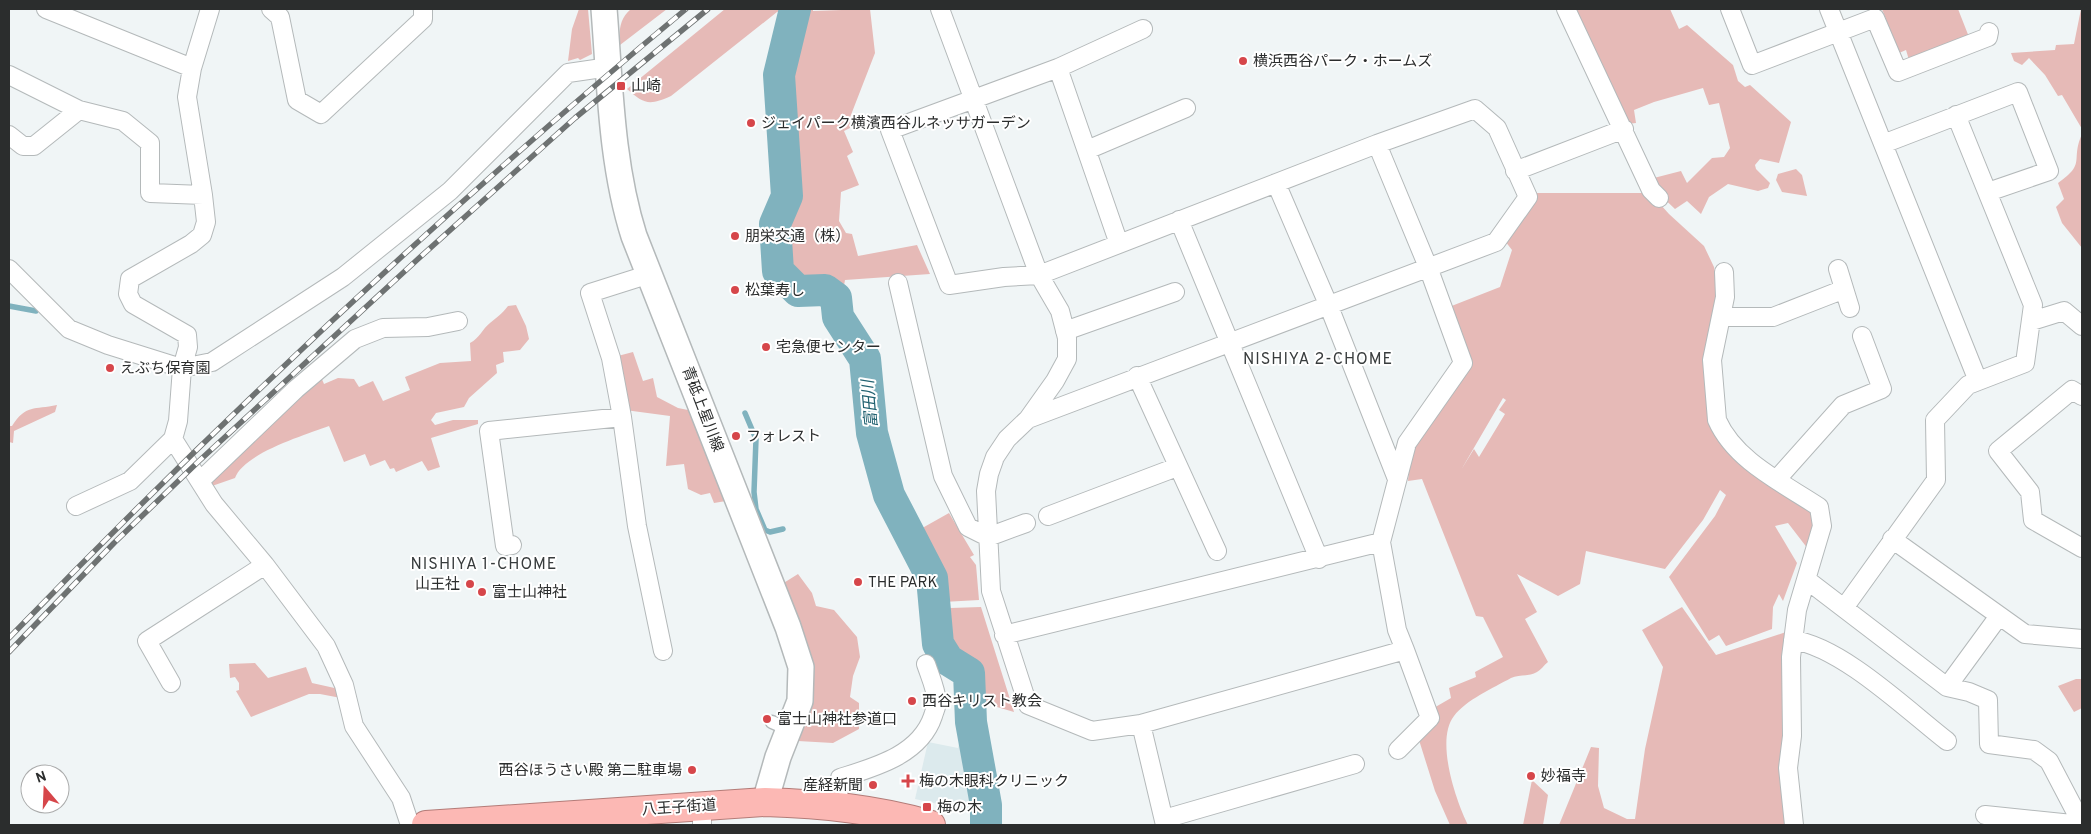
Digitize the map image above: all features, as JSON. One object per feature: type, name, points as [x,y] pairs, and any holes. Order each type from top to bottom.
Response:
[{"type":"highway","name":"八王子街道","points":[[426,825],[702,815],[765,802],[837,807],[892,814],[931,825]]},
{"type":"main road","name":"青砥上星川線","points":[[604,9],[623,200],[634,236],[796,649],[801,675],[800,701],[780,726],[765,802]]},
{"type":"street","points":[[46,9],[192,68]]},
{"type":"street","points":[[76,506],[130,482],[173,440],[178,421],[182,368],[188,347],[187,335],[133,304],[128,294],[130,279],[191,244],[202,235],[206,222],[187,97],[192,68],[210,9]]},
{"type":"street","points":[[280,11],[297,100],[320,114],[423,20],[423,9]]},
{"type":"street","points":[[940,9],[1039,275],[1060,311],[1065,331],[1066,359],[1055,382],[1028,420],[1006,439],[995,457],[986,491],[991,591],[1028,705],[1092,731],[1141,724],[1405,650]]},
{"type":"street","points":[[1566,9],[1651,190],[1659,198]]},
{"type":"street","points":[[1730,9],[1752,65],[1875,18],[1898,72],[1988,37],[1989,32]]},
{"type":"street","points":[[1829,9],[1978,381]]},
{"type":"street","points":[[1028,420],[1137,376],[1496,242],[1528,196],[1497,128],[1475,109],[1377,144],[1039,275],[1004,277],[949,285],[890,130],[1058,68],[1142,29]]},
{"type":"street","points":[[9,269],[69,329],[108,345],[182,368],[212,362],[343,277],[450,191],[568,73],[609,67]]},
{"type":"street","points":[[1058,68],[1119,244]]},
{"type":"street","points":[[9,75],[79,110],[123,121],[150,143],[150,193],[203,195]]},
{"type":"street","points":[[1883,144],[2018,92],[2049,171],[1988,192]]},
{"type":"street","points":[[1087,150],[1186,108]]},
{"type":"street","points":[[9,135],[23,146],[34,146],[79,110]]},
{"type":"street","points":[[1844,608],[1936,480],[1935,420],[1968,385],[2025,364],[2033,305],[1956,115]]},
{"type":"street","points":[[1515,171],[1624,129]]},
{"type":"street","points":[[1377,144],[1428,267],[1463,364],[1407,443],[1381,542],[1397,630],[1430,718],[1398,750]]},
{"type":"street","points":[[1276,183],[1328,304],[1397,479]]},
{"type":"street","points":[[1179,220],[1319,559]]},
{"type":"street","points":[[1838,269],[1842,290],[1850,308]]},
{"type":"street","points":[[1724,272],[1725,297],[1712,360],[1717,420],[1721,429],[1743,457],[1819,507],[1822,526],[1797,610],[1793,640],[1792,736],[1788,768],[1794,825]]},
{"type":"street","points":[[650,274],[590,293],[611,358],[622,417],[632,526],[663,651]]},
{"type":"street","points":[[898,283],[943,476],[968,527],[988,538]]},
{"type":"street","points":[[1721,317],[1773,317],[1842,290]]},
{"type":"street","points":[[1065,331],[1175,292]]},
{"type":"street","points":[[2032,321],[2064,311],[2082,326]]},
{"type":"street","points":[[200,482],[296,389],[355,339],[384,328],[428,327],[458,321]]},
{"type":"street","points":[[1777,479],[1843,405],[1882,388],[1862,336]]},
{"type":"street","points":[[1137,376],[1217,551]]},
{"type":"street","points":[[2082,396],[2072,390],[1998,451],[2030,492],[2034,520],[2082,548]]},
{"type":"street","points":[[518,544],[505,546],[489,431],[622,417]]},
{"type":"street","points":[[173,440],[214,504],[265,565],[326,646],[344,685],[354,726],[401,798],[410,825]]},
{"type":"street","points":[[1048,516],[1177,467]]},
{"type":"street","points":[[988,538],[1026,523]]},
{"type":"street","points":[[1892,539],[2025,634],[2082,639]]},
{"type":"street","points":[[1004,635],[1228,579],[1319,559],[1381,542]]},
{"type":"street","points":[[171,683],[147,641],[265,565]]},
{"type":"street","points":[[1807,580],[1947,687],[1969,692],[1988,700],[1989,744],[2034,750],[2049,761],[2082,825]]},
{"type":"street","points":[[1947,687],[1999,616]]},
{"type":"street","points":[[1793,640],[1808,642],[1841,658],[1947,741]]},
{"type":"street","points":[[837,807],[840,778],[880,765],[900,755],[918,742],[929,728],[937,703],[926,664]]},
{"type":"street","points":[[1141,724],[1165,822],[1355,764]]},
{"type":"street","points":[[1985,815],[2082,825]]},
{"type":"shaded area","points":[[579,9],[588,9],[592,54],[580,60],[578,58],[568,61],[572,29]]},
{"type":"shaded area","points":[[631,9],[667,9],[620,45],[622,21]]},
{"type":"shaded area","points":[[725,9],[788,9],[777,12],[671,96],[647,102],[638,98],[627,89]]},
{"type":"shaded area","points":[[805,9],[813,9],[813,11],[870,9],[875,53],[849,120],[852,127],[844,131],[853,152],[847,156],[859,185],[841,192],[839,221],[846,233],[852,234],[858,256],[917,245],[930,274],[845,280],[842,297],[830,288],[799,286],[783,270],[778,225],[790,197],[783,73],[794,45],[798,22],[806,11]]},
{"type":"shaded area","points":[[1569,9],[1670,9],[1679,29],[1687,25],[1733,65],[1738,81],[1745,87],[1750,85],[1791,122],[1779,163],[1760,159],[1755,165],[1756,169],[1770,183],[1768,188],[1758,191],[1728,184],[1709,197],[1701,214],[1687,201],[1675,209],[1655,190],[1650,179],[1681,171],[1687,183],[1712,158],[1724,157],[1730,148],[1719,103],[1709,105],[1703,88],[1654,102],[1634,110],[1636,123],[1627,124]]},
{"type":"shaded area","points":[[1882,9],[1958,9],[1969,37],[1909,60],[1906,50],[1899,53]]},
{"type":"shaded area","points":[[2081,9],[2082,129],[2062,95],[2058,96],[2045,75],[2029,58],[2022,65],[2014,61],[2011,53],[2055,50],[2056,45],[2074,44]]},
{"type":"shaded area","points":[[2082,134],[2082,248],[2062,223],[2056,207],[2064,199],[2058,183],[2075,166]]},
{"type":"shaded area","points":[[1796,169],[1802,175],[1807,196],[1782,192],[1776,180],[1778,174]]},
{"type":"shaded area","points":[[1536,193],[1650,193],[1669,214],[1704,246],[1714,267],[1716,277],[1715,311],[1705,347],[1709,423],[1731,455],[1813,509],[1814,527],[1808,549],[1788,523],[1775,526],[1797,563],[1783,601],[1779,594],[1773,607],[1772,629],[1726,646],[1719,635],[1709,641],[1669,577],[1715,516],[1726,495],[1720,490],[1703,520],[1665,569],[1586,551],[1580,584],[1558,596],[1517,574],[1537,612],[1525,619],[1548,662],[1534,674],[1511,678],[1480,695],[1465,705],[1454,716],[1446,740],[1447,755],[1453,786],[1468,825],[1450,825],[1435,791],[1419,740],[1432,709],[1451,698],[1449,688],[1476,677],[1475,672],[1503,657],[1483,617],[1476,616],[1422,479],[1408,481],[1411,445],[1468,366],[1449,307],[1500,287],[1512,250],[1505,241]],"holes":[[[1503,398],[1506,400],[1499,410],[1505,414],[1479,457],[1474,449],[1461,470]]]},
{"type":"shaded area","points":[[516,305],[526,326],[529,339],[520,350],[503,352],[504,362],[496,365],[497,373],[469,398],[464,407],[436,413],[431,420],[435,425],[453,420],[478,420],[478,424],[431,438],[440,467],[428,471],[422,461],[396,472],[394,468],[390,469],[385,460],[370,466],[365,454],[344,462],[329,426],[262,453],[241,469],[235,478],[212,486],[208,479],[321,377],[324,384],[338,378],[354,379],[359,387],[373,381],[383,401],[410,390],[405,377],[440,363],[471,361],[470,343],[508,306]]},
{"type":"shaded area","points":[[633,352],[643,381],[653,378],[657,397],[678,408],[698,412],[726,501],[714,503],[710,493],[701,495],[688,489],[684,464],[666,466],[670,416],[625,410],[614,357]]},
{"type":"shaded area","points":[[57,405],[55,412],[14,431],[13,443],[9,442],[9,426],[12,426],[22,414],[31,409]]},
{"type":"shaded area","points":[[949,513],[974,555],[970,557],[976,565],[979,600],[943,602],[945,636],[940,641],[935,572],[917,531]]},
{"type":"shaded area","points":[[798,574],[812,593],[816,606],[834,610],[857,637],[860,657],[853,676],[850,697],[859,703],[859,729],[833,743],[798,741],[809,700],[782,584]]},
{"type":"shaded area","points":[[981,607],[1014,712],[980,702],[979,695],[983,692],[973,663],[946,645],[952,637],[950,608]]},
{"type":"shaded area","points":[[1682,607],[1716,655],[1786,632],[1790,825],[1559,825],[1591,747],[1599,748],[1598,786],[1604,808],[1627,819],[1635,819],[1645,749],[1663,667],[1642,630]]},
{"type":"shaded area","points":[[255,663],[268,678],[306,667],[312,683],[339,689],[341,698],[309,694],[251,717],[236,691],[239,690],[239,683],[235,677],[230,678],[229,664]]},
{"type":"shaded area","points":[[2076,679],[2082,679],[2082,708],[2074,712],[2058,686]]},
{"type":"shaded area","points":[[928,742],[958,748],[959,743],[970,745],[979,802],[975,812],[915,799]]},
{"type":"shaded area","points":[[1532,780],[1548,795],[1543,825],[1523,825]]},
{"type":"waterway","name":"富田川","points":[[795,9],[779,75],[787,196],[775,224],[778,271],[798,291],[825,290],[836,298],[838,317],[865,359],[872,433],[889,495],[932,578],[938,644],[948,660],[969,673],[971,722],[986,805],[986,825]]},
{"type":"waterway","points":[[9,306],[36,311]]},
{"type":"waterway","points":[[745,413],[756,439],[754,492],[756,509],[765,530],[770,532],[783,529]]},
{"type":"railway","points":[[9,638],[172,474],[339,314],[510,159],[686,9]]},
{"type":"railway","points":[[9,652],[114,543],[199,461],[418,259],[575,118],[708,9]]},
{"type":"place","name":"横浜西谷パーク・ホームズ","points":[[1243,61]]},
{"type":"place","name":"山崎","points":[[621,86]]},
{"type":"place","name":"ジェイパーク横濱西谷ルネッサガーデン","points":[[751,123]]},
{"type":"place","name":"朋栄交通（株）","points":[[735,236]]},
{"type":"place","name":"松葉寿し","points":[[735,290]]},
{"type":"place","name":"宅急便センター","points":[[766,347]]},
{"type":"place","name":"えぶち保育園","points":[[110,368]]},
{"type":"place","name":"フォレスト","points":[[736,436]]},
{"type":"place","name":"THE PARK","points":[[858,582]]},
{"type":"place","name":"山王社","points":[[470,584]]},
{"type":"place","name":"富士山神社","points":[[482,592]]},
{"type":"place","name":"西谷キリスト教会","points":[[912,701]]},
{"type":"place","name":"富士山神社参道口","points":[[767,719]]},
{"type":"place","name":"西谷ほうさい殿 第二駐車場","points":[[692,770]]},
{"type":"place","name":"妙福寺","points":[[1531,776]]},
{"type":"place","name":"梅の木眼科クリニック","points":[[908,781]]},
{"type":"place","name":"産経新聞","points":[[873,785]]},
{"type":"place","name":"梅の木","points":[[927,807]]},
{"type":"district","name":"NISHIYA 2-CHOME","points":[[1318,358]]},
{"type":"district","name":"NISHIYA 1-CHOME","points":[[484,563]]}]
